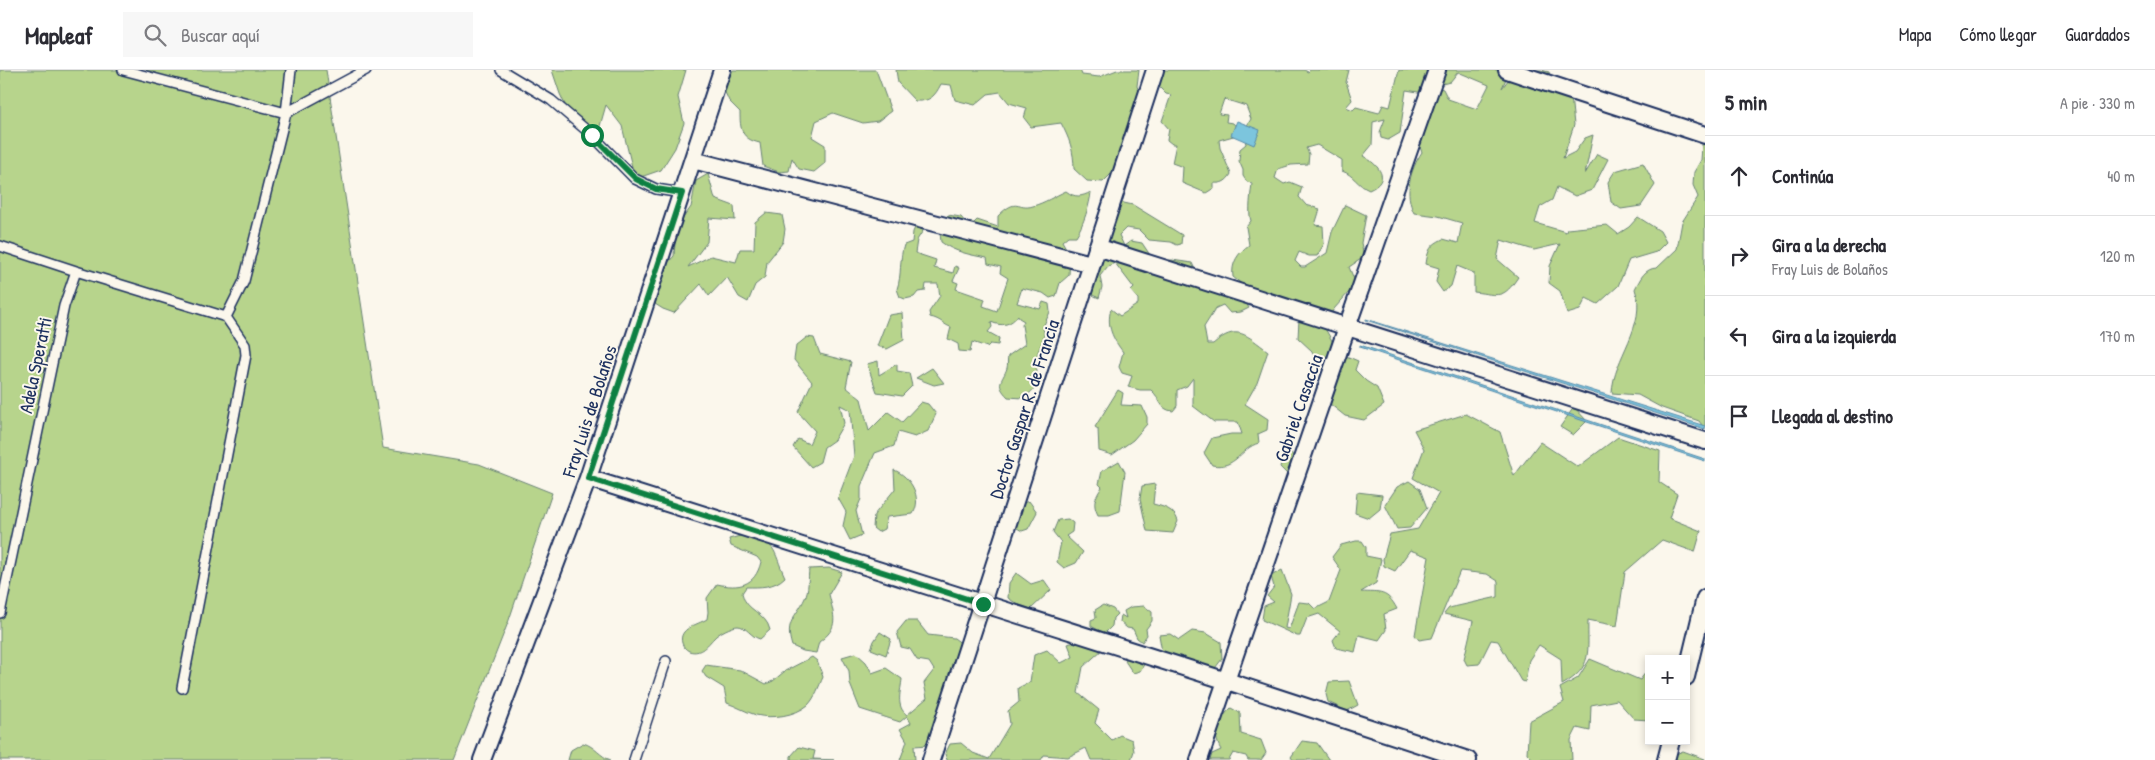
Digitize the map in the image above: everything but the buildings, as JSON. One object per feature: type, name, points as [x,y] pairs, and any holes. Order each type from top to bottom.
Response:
[{"type":"street","name":"Fray Luis de Bolaños","points":[[482,760],[588,478],[722,70]]},
{"type":"street","name":"Doctor Gaspar R. de Francia","points":[[930,760],[983,604],[1090,264],[1155,70]]},
{"type":"street","name":"Gabriel Casaccia","points":[[1199,760],[1437,70]]},
{"type":"street","points":[[1507,70],[1705,136]]},
{"type":"street","points":[[693,160],[1090,264]]},
{"type":"street","points":[[1097,247],[1705,441]]},
{"type":"street","points":[[588,478],[1227,680],[1468,760]]},
{"type":"street","points":[[1690,668],[1700,645],[1705,598]]},
{"type":"street","points":[[1666,760],[1670,745]]},
{"type":"lane","points":[[123,70],[286,113],[366,70]]},
{"type":"lane","points":[[226,317],[244,281],[286,113],[291,70]]},
{"type":"lane","points":[[501,70],[551,100],[592,135],[636,179],[656,189],[682,193]]},
{"type":"lane","points":[[0,246],[76,272],[226,317],[245,345],[246,355],[182,688]]},
{"type":"lane","name":"Adela Speratti","points":[[0,613],[64,306],[76,272]]},
{"type":"lane","points":[[634,760],[666,661]]},
{"type":"green space","points":[[0,70],[326,70],[383,448],[479,464],[552,493],[509,620],[454,760],[0,760]]},
{"type":"green space","points":[[552,70],[686,70],[678,97],[684,123],[675,148],[661,170],[635,179],[622,126],[606,105],[598,133],[571,118]]},
{"type":"green space","points":[[733,70],[876,70],[891,111],[878,121],[863,123],[833,113],[816,121],[812,137],[825,145],[825,163],[814,172],[799,169],[792,158],[789,171],[779,172],[763,166],[760,143],[745,136],[741,128],[740,112],[729,101],[724,90]]},
{"type":"green space","points":[[896,70],[1080,70],[1082,75],[1099,77],[1117,70],[1139,70],[1137,86],[1143,103],[1122,163],[1103,182],[1087,181],[1074,169],[1070,145],[1061,123],[1031,127],[1024,118],[1027,108],[1009,103],[1000,92],[988,94],[975,105],[955,100],[951,85],[941,84],[937,92],[928,99],[915,101],[898,83]]},
{"type":"green space","points":[[1156,70],[1304,70],[1308,72],[1310,70],[1349,70],[1346,82],[1352,100],[1346,107],[1353,110],[1356,107],[1379,113],[1383,105],[1390,107],[1399,70],[1432,70],[1424,93],[1406,90],[1400,133],[1388,140],[1381,138],[1380,132],[1385,119],[1373,122],[1372,145],[1363,156],[1374,164],[1381,173],[1380,182],[1376,186],[1369,190],[1365,188],[1350,175],[1342,171],[1342,160],[1317,145],[1306,148],[1309,154],[1308,164],[1291,165],[1278,169],[1275,178],[1284,184],[1290,182],[1302,187],[1299,197],[1306,205],[1320,209],[1315,225],[1323,226],[1324,244],[1317,256],[1309,256],[1299,252],[1295,261],[1301,267],[1305,267],[1327,253],[1332,232],[1345,205],[1366,215],[1361,243],[1364,257],[1349,267],[1356,284],[1323,325],[1339,353],[1358,361],[1355,370],[1366,381],[1377,388],[1384,405],[1364,420],[1345,416],[1325,400],[1331,365],[1327,356],[1315,360],[1312,351],[1298,338],[1299,319],[1245,293],[1243,285],[1233,277],[1233,267],[1236,259],[1249,245],[1246,227],[1251,221],[1252,183],[1247,182],[1243,176],[1243,170],[1239,161],[1240,149],[1246,144],[1243,132],[1251,119],[1246,106],[1224,99],[1219,114],[1227,115],[1226,122],[1233,123],[1238,129],[1237,135],[1219,140],[1220,148],[1231,174],[1224,182],[1214,183],[1214,188],[1206,193],[1182,183],[1183,167],[1172,163],[1176,144],[1172,144],[1167,140],[1169,129],[1162,121],[1171,95],[1166,94],[1153,81]]},
{"type":"green space","points":[[1438,70],[1507,70],[1508,74],[1502,88],[1509,79],[1519,82],[1515,70],[1541,70],[1549,72],[1553,87],[1571,96],[1574,125],[1563,158],[1575,152],[1585,138],[1593,135],[1585,174],[1597,154],[1608,159],[1592,190],[1575,196],[1557,187],[1552,200],[1540,207],[1535,223],[1566,232],[1567,229],[1607,225],[1618,234],[1629,227],[1638,217],[1660,231],[1666,242],[1656,252],[1629,260],[1618,286],[1598,304],[1586,298],[1580,310],[1567,314],[1560,291],[1549,283],[1550,266],[1560,244],[1534,250],[1501,240],[1497,259],[1518,277],[1504,293],[1495,295],[1474,292],[1474,273],[1457,266],[1451,286],[1443,292],[1436,282],[1439,268],[1426,264],[1428,255],[1430,248],[1443,239],[1458,243],[1462,223],[1438,216],[1414,213],[1409,198],[1410,182],[1414,166],[1422,152],[1415,136],[1433,86],[1443,89],[1448,99],[1477,109],[1489,85],[1458,72],[1450,82],[1438,85]]},
{"type":"green space","points":[[1705,126],[1705,429],[1699,421],[1662,408],[1638,395],[1612,393],[1618,367],[1637,316],[1638,302],[1635,289],[1646,272],[1657,268],[1677,249],[1682,222],[1698,197],[1693,185],[1694,172],[1701,160]]},
{"type":"green space","points":[[1643,163],[1655,185],[1641,206],[1621,209],[1611,202],[1608,182],[1615,171]]},
{"type":"green space","points":[[708,174],[715,199],[734,206],[735,220],[709,218],[707,242],[688,267],[711,256],[736,262],[740,249],[754,249],[755,222],[766,213],[782,215],[785,229],[783,242],[767,262],[765,277],[755,285],[748,302],[739,297],[727,277],[709,296],[701,284],[674,313],[655,304],[656,276],[674,256],[676,228],[691,207],[696,181]]},
{"type":"green space","points":[[1066,191],[1078,196],[1091,192],[1086,215],[1076,236],[1068,236],[1062,241],[1070,255],[1069,275],[1060,283],[1056,296],[1050,298],[1043,293],[1022,288],[1017,303],[1040,309],[1043,302],[1049,304],[1050,312],[1043,327],[1043,339],[1037,357],[1036,385],[1023,398],[1008,397],[1000,385],[1007,368],[1008,356],[1025,344],[1022,325],[1024,321],[1018,315],[1006,324],[991,322],[992,327],[988,332],[999,338],[998,345],[990,344],[987,347],[972,342],[970,352],[959,351],[958,344],[948,339],[951,327],[930,317],[929,312],[940,296],[938,284],[926,284],[925,291],[918,292],[914,297],[905,299],[900,297],[897,289],[904,245],[912,242],[913,232],[918,221],[926,226],[917,240],[915,253],[936,260],[934,268],[953,273],[955,266],[959,268],[953,281],[958,283],[956,289],[985,299],[983,306],[997,311],[1008,278],[1000,273],[1001,267],[988,264],[987,258],[957,251],[941,242],[939,224],[948,215],[961,217],[966,223],[974,223],[977,220],[998,227],[998,216],[1010,207],[1014,205],[1033,206]]},
{"type":"green space","points":[[1110,200],[1133,205],[1182,235],[1181,244],[1177,245],[1171,242],[1149,240],[1139,230],[1126,228],[1119,235],[1124,246],[1131,241],[1142,243],[1154,261],[1172,260],[1192,263],[1199,278],[1246,303],[1249,308],[1241,312],[1230,313],[1223,305],[1216,308],[1204,327],[1207,344],[1213,344],[1229,334],[1235,333],[1247,336],[1268,351],[1257,383],[1245,404],[1268,419],[1267,430],[1258,434],[1259,443],[1247,449],[1232,462],[1220,466],[1212,465],[1204,453],[1212,438],[1242,434],[1238,422],[1214,422],[1193,406],[1193,378],[1187,386],[1177,390],[1177,406],[1173,411],[1165,408],[1151,390],[1128,387],[1132,376],[1122,373],[1119,367],[1123,352],[1111,332],[1109,321],[1111,309],[1120,316],[1138,304],[1138,299],[1131,291],[1134,288],[1115,263],[1108,266],[1100,276],[1102,287],[1099,298],[1086,292]]},
{"type":"green space","points":[[902,313],[904,340],[887,349],[877,346],[889,315]]},
{"type":"green space","points":[[807,337],[814,338],[820,354],[851,362],[846,387],[861,399],[869,431],[888,412],[902,422],[921,402],[928,404],[936,414],[928,431],[915,437],[898,432],[894,446],[875,453],[861,486],[861,499],[856,511],[862,535],[850,540],[843,526],[846,512],[838,498],[854,456],[850,410],[840,405],[844,423],[834,440],[824,447],[820,462],[811,467],[793,447],[798,439],[809,444],[815,431],[798,412],[812,382],[794,360],[796,346]]},
{"type":"green space","points":[[878,361],[879,375],[897,364],[897,371],[909,373],[912,386],[902,396],[877,392],[867,364]]},
{"type":"green space","points":[[932,368],[944,383],[934,385],[916,378]]},
{"type":"green space","points":[[1118,390],[1123,393],[1121,405],[1142,406],[1147,417],[1147,424],[1133,440],[1112,455],[1099,451],[1098,429],[1095,427]]},
{"type":"green space","points":[[1574,407],[1587,421],[1573,435],[1560,427]]},
{"type":"green space","points":[[1466,414],[1500,432],[1514,476],[1540,442],[1578,467],[1618,437],[1660,451],[1659,482],[1677,494],[1669,518],[1701,531],[1695,552],[1662,540],[1625,572],[1617,626],[1588,620],[1587,658],[1579,672],[1562,685],[1561,659],[1539,645],[1529,660],[1525,682],[1521,681],[1498,641],[1491,640],[1479,664],[1467,665],[1464,659],[1473,621],[1444,614],[1449,608],[1498,597],[1498,581],[1487,574],[1460,571],[1432,638],[1419,640],[1415,635],[1429,557],[1410,550],[1395,571],[1384,566],[1383,559],[1390,534],[1418,529],[1439,493],[1413,478],[1424,449],[1414,430]]},
{"type":"green space","points":[[1286,444],[1299,466],[1289,476],[1280,467]]},
{"type":"green space","points":[[1119,461],[1125,472],[1120,511],[1109,515],[1098,515],[1095,504],[1102,487],[1099,484],[1102,471]]},
{"type":"green space","points":[[894,470],[910,482],[916,494],[916,507],[913,514],[887,517],[884,529],[878,532],[873,528],[874,515],[895,489]]},
{"type":"green space","points":[[1409,481],[1420,489],[1427,508],[1410,528],[1397,529],[1385,505],[1397,487]]},
{"type":"green space","points":[[1155,484],[1153,504],[1171,511],[1178,521],[1173,533],[1147,531],[1140,499],[1142,486]]},
{"type":"green space","points":[[1357,492],[1382,495],[1380,509],[1369,518],[1355,513]]},
{"type":"green space","points":[[1029,501],[1037,512],[1028,529],[1022,531],[1012,525],[1017,505]]},
{"type":"green space","points":[[1068,519],[1073,523],[1072,532],[1066,536],[1083,552],[1076,563],[1064,568],[1057,562],[1061,542],[1053,532],[1058,520]]},
{"type":"green space","points":[[744,535],[763,541],[772,548],[785,577],[772,585],[746,587],[742,593],[747,604],[764,619],[770,630],[760,639],[741,626],[735,626],[716,636],[697,652],[689,651],[682,643],[683,634],[689,628],[707,619],[707,598],[717,584],[739,586],[745,584],[755,576],[758,570],[761,562],[757,557],[731,546],[729,539]]},
{"type":"green space","points":[[1362,541],[1366,547],[1366,556],[1381,559],[1376,583],[1361,592],[1382,594],[1390,598],[1397,609],[1384,614],[1386,630],[1379,640],[1359,635],[1355,652],[1336,648],[1333,640],[1340,631],[1319,614],[1307,618],[1300,636],[1262,620],[1264,606],[1274,602],[1267,596],[1274,587],[1271,576],[1282,570],[1291,594],[1285,628],[1289,629],[1299,602],[1309,603],[1315,609],[1329,602],[1341,570],[1332,557],[1341,545]]},
{"type":"green space","points":[[829,568],[842,572],[829,594],[834,615],[833,626],[826,637],[819,642],[816,653],[803,651],[792,646],[789,631],[790,625],[806,595],[809,569]]},
{"type":"green space","points":[[1016,573],[1031,584],[1044,580],[1051,590],[1031,609],[1017,604],[1008,598],[1009,583]]},
{"type":"green space","points":[[1103,605],[1113,609],[1117,614],[1113,618],[1112,626],[1105,633],[1110,638],[1103,649],[1083,667],[1078,693],[1099,710],[1095,723],[1112,740],[1120,735],[1132,740],[1134,751],[1131,760],[1091,760],[1086,748],[1068,757],[1044,755],[1041,760],[947,760],[945,754],[950,744],[961,743],[973,753],[989,759],[1010,724],[1008,711],[1019,702],[1018,688],[1030,682],[1034,655],[1047,650],[1061,663],[1073,657],[1068,644],[1104,633],[1091,626],[1091,620],[1096,618],[1095,610]]},
{"type":"green space","points":[[1144,606],[1152,612],[1152,621],[1146,629],[1147,635],[1142,642],[1137,638],[1133,629],[1127,628],[1120,622],[1121,615],[1126,618],[1124,611],[1131,607]]},
{"type":"green space","points":[[906,621],[917,621],[928,635],[954,638],[970,650],[929,745],[914,746],[915,760],[900,760],[907,741],[900,729],[911,723],[907,716],[900,722],[860,709],[850,684],[849,671],[842,657],[856,653],[866,662],[872,673],[886,668],[902,679],[900,703],[907,715],[927,698],[924,683],[934,670],[929,662],[917,660],[910,649],[901,647],[897,632]]},
{"type":"green space","points":[[1192,631],[1206,633],[1221,642],[1222,659],[1212,672],[1170,673],[1158,663],[1152,666],[1145,663],[1140,671],[1133,673],[1125,661],[1128,654],[1162,652],[1159,635],[1170,634],[1179,640]]},
{"type":"green space","points":[[880,632],[891,639],[886,655],[871,649]]},
{"type":"green space","points":[[812,657],[817,661],[823,677],[817,692],[803,709],[783,716],[769,717],[756,715],[727,703],[724,688],[706,677],[702,671],[706,665],[740,670],[766,684],[785,671]]},
{"type":"green space","points":[[1590,659],[1640,680],[1645,673],[1645,720],[1634,719],[1617,700],[1591,705],[1590,731],[1577,728],[1571,740],[1572,760],[1534,760],[1527,753],[1529,721],[1564,702],[1560,688],[1578,678]]},
{"type":"green space","points":[[1349,681],[1358,705],[1347,711],[1328,702],[1326,694],[1329,682]]},
{"type":"green space","points":[[1231,708],[1240,713],[1241,734],[1261,740],[1266,753],[1261,760],[1248,760],[1246,756],[1233,753],[1229,760],[1210,760],[1212,754],[1221,750],[1216,737],[1217,727]]},
{"type":"green space","points":[[1302,741],[1317,743],[1329,760],[1293,760],[1291,757]]},
{"type":"green space","points":[[583,743],[591,746],[611,760],[568,760],[571,750]]},
{"type":"green space","points":[[799,747],[815,751],[813,759],[834,760],[791,760],[791,756]]},
{"type":"green space","points":[[1683,751],[1705,760],[1673,760],[1676,754]]},
{"type":"water","points":[[1237,121],[1260,130],[1254,145],[1231,135]]},
{"type":"water","points":[[1366,320],[1705,426],[1705,429]]},
{"type":"water","points":[[1360,345],[1705,459],[1705,461],[1360,347]]},
{"type":"route","points":[[592,135],[636,179],[656,189],[682,193],[588,478],[983,604]]}]
